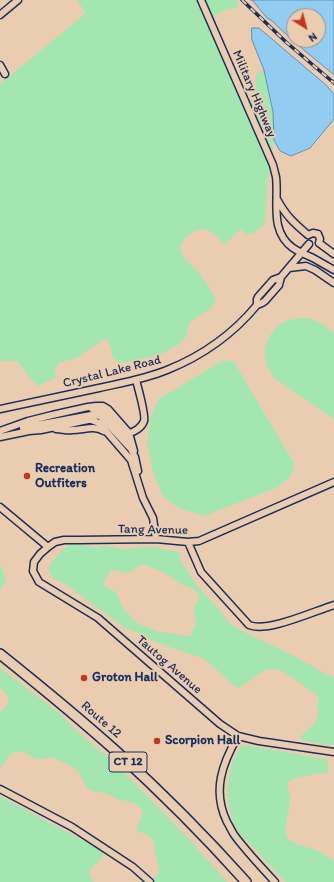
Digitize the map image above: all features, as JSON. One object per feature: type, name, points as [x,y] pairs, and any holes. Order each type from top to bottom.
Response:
[{"type":"highway","name":"Route 12","points":[[0,654],[78,717],[135,769],[192,824],[246,882]]},
{"type":"street","points":[[0,15],[18,0]]},
{"type":"street","name":"Military Highway","points":[[201,0],[273,165],[276,176],[276,209],[280,232],[286,242],[294,248],[334,270]]},
{"type":"street","points":[[0,65],[5,74]]},
{"type":"street","points":[[276,198],[285,214],[308,235]]},
{"type":"street","points":[[308,235],[313,233],[318,234],[320,239],[319,243]]},
{"type":"street","points":[[308,235],[307,241],[309,244],[314,246],[319,243]]},
{"type":"street","points":[[319,243],[334,254]]},
{"type":"street","name":"Crystal Lake Road","points":[[0,409],[136,380],[166,370],[203,352],[236,328],[257,305],[262,303],[274,291],[280,283],[281,277],[309,244]]},
{"type":"street","points":[[289,268],[306,266],[315,270],[334,283]]},
{"type":"street","points":[[129,433],[136,431],[144,420],[136,380]]},
{"type":"street","points":[[0,431],[36,419],[78,409],[103,406],[108,409],[129,433],[133,445],[141,490]]},
{"type":"street","points":[[78,409],[99,410],[105,414],[133,445]]},
{"type":"street","points":[[0,435],[53,422],[91,415],[102,418],[131,449],[135,457]]},
{"type":"street","points":[[0,435],[41,430],[91,420],[99,423],[131,460],[141,490],[153,518],[156,539]]},
{"type":"street","name":"Tang Avenue","points":[[48,547],[55,542],[64,540],[156,539],[188,542],[199,541],[334,482]]},
{"type":"street","points":[[0,507],[48,547]]},
{"type":"street","points":[[188,542],[201,572],[249,625],[253,627],[278,624],[334,605]]},
{"type":"street","name":"Tautog Avenue","points":[[48,547],[34,562],[33,571],[39,582],[98,618],[220,724],[238,736],[259,741],[334,752]]},
{"type":"street","points":[[238,736],[229,752],[221,777],[219,796],[224,816],[234,835],[275,882]]},
{"type":"street","points":[[0,789],[72,827],[133,867],[150,882]]},
{"type":"green space","points":[[77,0],[237,0],[238,7],[215,15],[211,30],[240,96],[251,99],[256,87],[256,74],[264,70],[273,112],[274,140],[263,226],[253,233],[245,234],[241,229],[225,244],[210,231],[203,229],[196,230],[182,243],[180,249],[182,254],[204,280],[216,300],[210,309],[189,323],[187,334],[182,342],[165,352],[127,363],[118,362],[112,356],[111,348],[106,338],[76,358],[58,363],[55,371],[56,378],[38,386],[17,361],[0,361],[0,84],[86,13]]},
{"type":"green space","points":[[309,318],[321,323],[334,333],[334,419],[274,378],[266,364],[266,346],[274,329],[288,320]]},
{"type":"green space","points":[[224,360],[234,362],[294,463],[291,476],[278,487],[204,516],[179,508],[163,497],[153,471],[147,442],[151,416],[159,399]]},
{"type":"green space","points":[[71,544],[125,549],[156,547],[169,551],[177,551],[180,554],[181,561],[186,570],[197,586],[219,609],[230,624],[334,678],[334,745],[303,741],[301,739],[303,734],[314,724],[317,718],[319,710],[317,706],[319,700],[318,696],[284,672],[276,669],[264,671],[237,688],[205,659],[153,641],[141,634],[125,628],[68,586],[52,577],[49,571],[49,565]],"holes":[[[144,564],[164,573],[183,585],[194,589],[198,593],[199,598],[194,610],[196,623],[191,635],[189,636],[160,632],[138,624],[123,608],[116,592],[106,587],[103,583],[111,570],[126,573]]]},
{"type":"green space","points":[[0,564],[5,580],[0,590]]},
{"type":"green space","points":[[0,668],[59,713],[80,734],[119,767],[189,839],[227,882],[144,882],[155,877],[159,869],[155,846],[152,840],[146,834],[136,831],[142,815],[142,810],[136,804],[119,800],[106,793],[92,791],[87,787],[76,770],[54,758],[38,759],[26,753],[16,752],[10,755],[0,768],[0,712],[9,700],[7,695],[0,688]]},
{"type":"green space","points":[[243,745],[326,759],[328,766],[327,773],[298,777],[287,782],[290,804],[286,824],[286,833],[289,840],[320,852],[334,861],[334,882],[286,882],[243,837],[234,825],[229,805],[228,779],[233,762],[241,746]]},
{"type":"green space","points":[[0,796],[102,851],[102,858],[93,866],[89,875],[94,882],[0,882]]},
{"type":"water","points":[[251,0],[334,0],[334,75],[301,48],[326,48],[326,8],[286,8],[286,34],[267,18]]},
{"type":"water","points":[[252,28],[259,28],[326,85],[334,94],[334,119],[310,148],[291,156],[280,151],[274,140],[273,112],[264,70],[252,40]]},
{"type":"railway","points":[[242,0],[286,42],[334,83]]},
{"type":"place","name":"Recreation Outfiters","points":[[27,476]]},
{"type":"place","name":"Groton Hall","points":[[84,678]]},
{"type":"place","name":"Scorpion Hall","points":[[157,741]]}]
